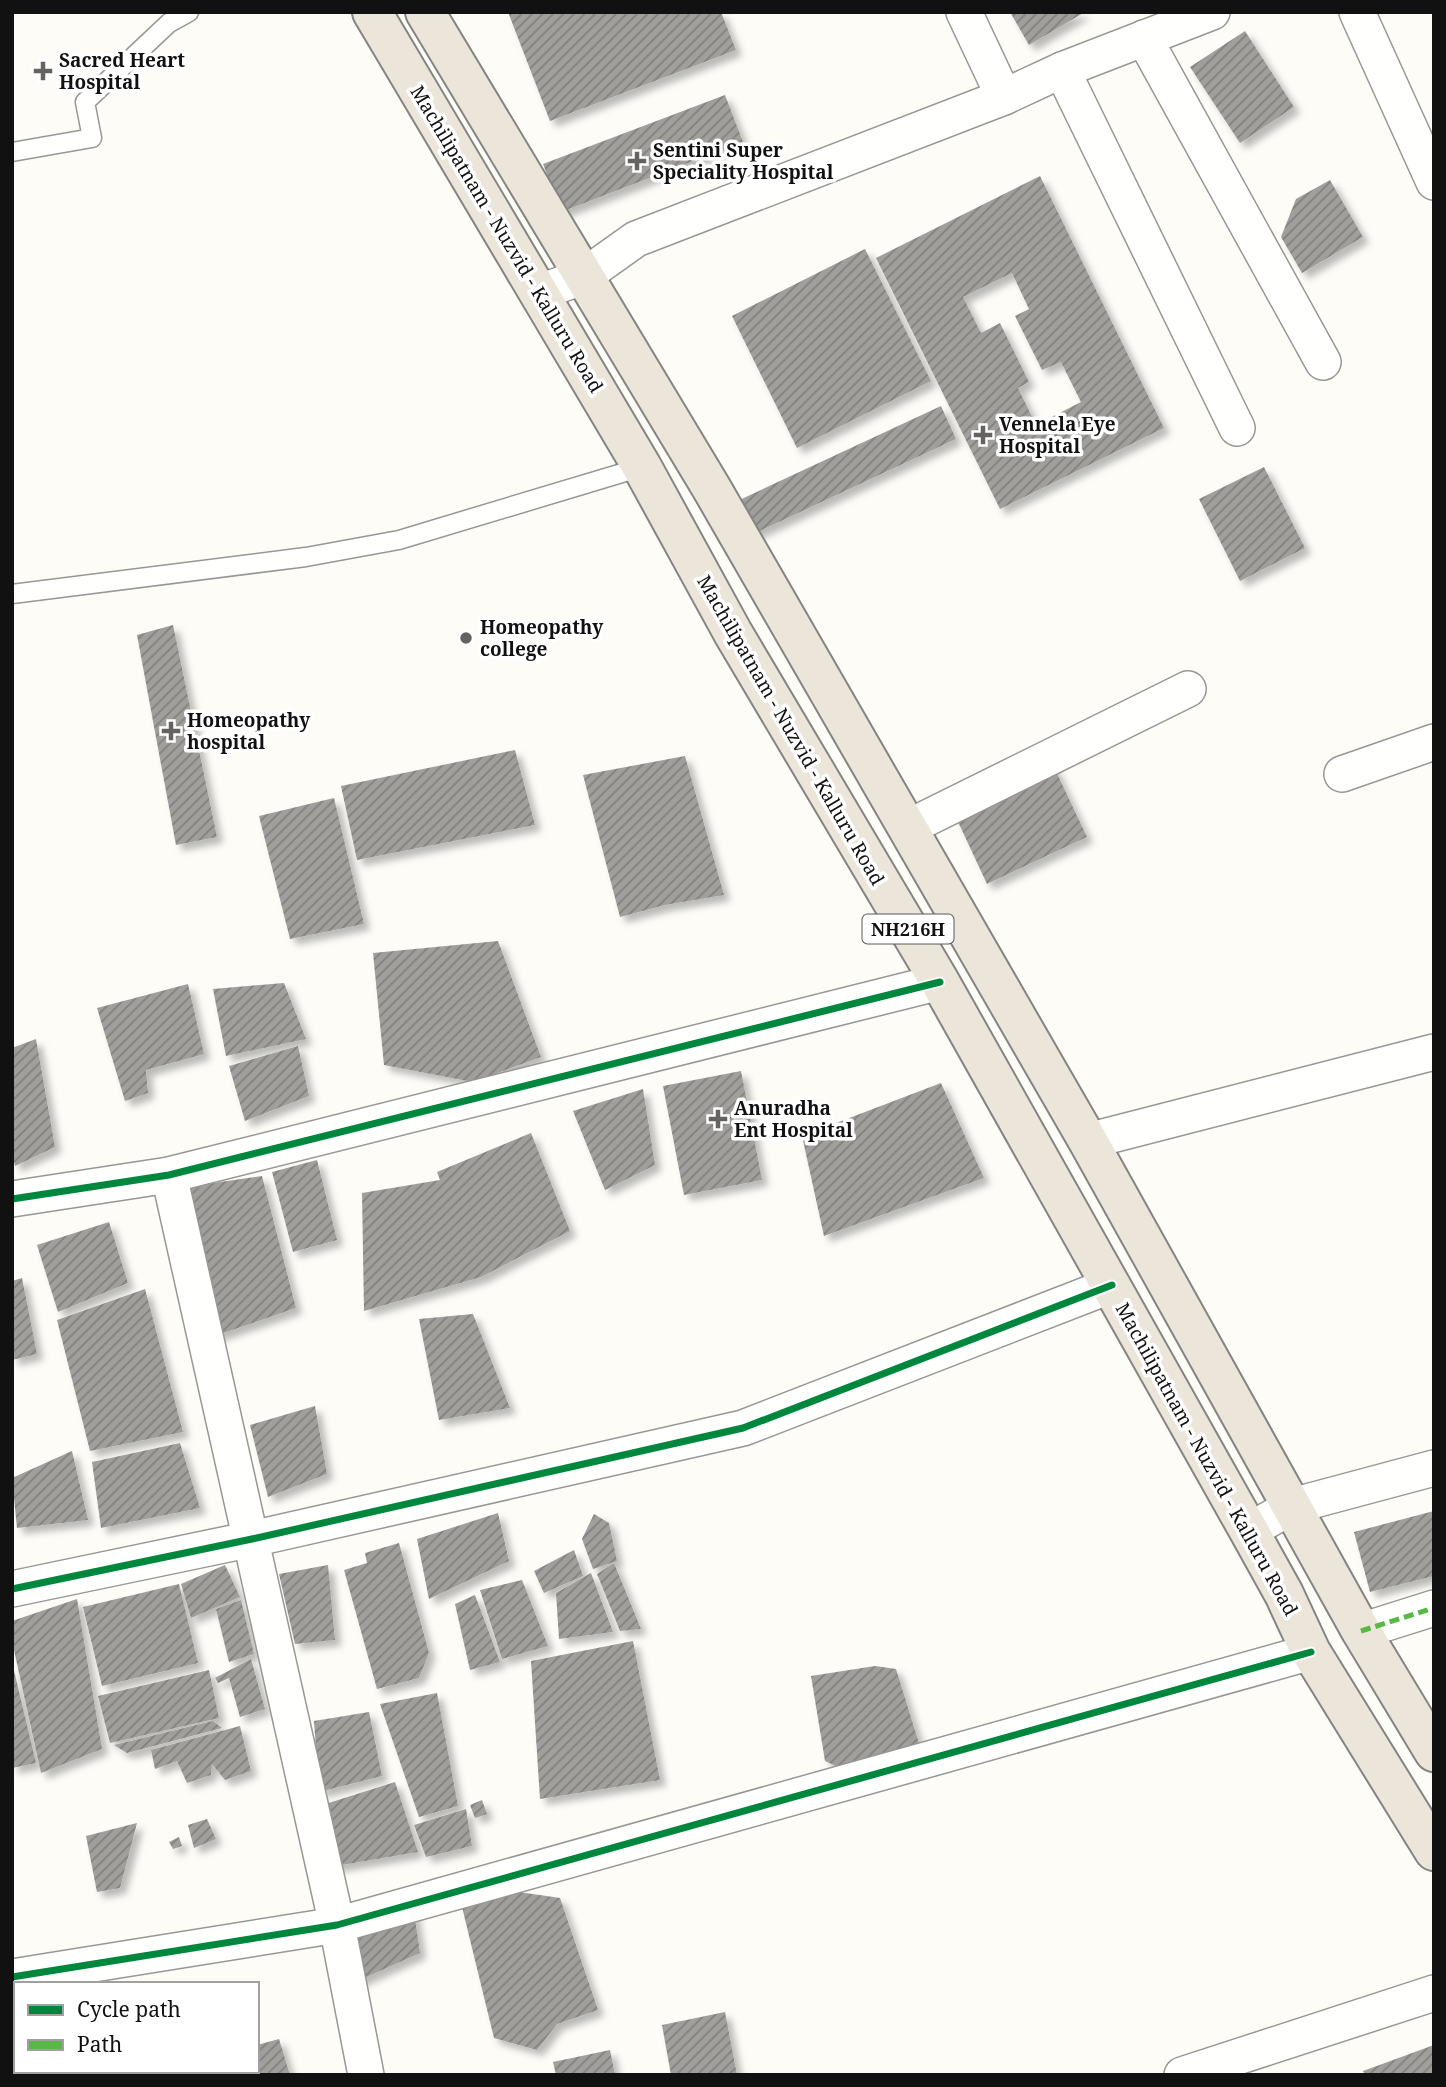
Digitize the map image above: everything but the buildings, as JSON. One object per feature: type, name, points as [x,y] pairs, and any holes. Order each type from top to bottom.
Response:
[{"type":"highway","name":"Machilipatnam - Nuzvid - Kalluru Road","points":[[372,12],[642,467],[733,633],[940,982],[1249,1531],[1311,1652],[1434,1851]]},
{"type":"highway","name":"NH216H","points":[[425,12],[712,489],[1088,1141],[1361,1631],[1434,1752]]},
{"type":"street","points":[[964,12],[1004,97]]},
{"type":"street","points":[[538,293],[583,276],[636,239],[1004,97],[1062,70],[1212,12]]},
{"type":"street","points":[[1357,12],[1434,182]]},
{"type":"street","points":[[1144,38],[1323,362]]},
{"type":"street","points":[[1062,70],[1237,428]]},
{"type":"street","points":[[907,828],[1188,689]]},
{"type":"street","points":[[1342,774],[1434,742]]},
{"type":"street","points":[[12,1199],[169,1175],[940,982]]},
{"type":"street","points":[[1088,1141],[1434,1052]]},
{"type":"street","points":[[169,1175],[337,1924],[366,2075]]},
{"type":"street","points":[[12,1589],[252,1539],[743,1427],[1112,1285]]},
{"type":"street","points":[[1249,1531],[1292,1506],[1434,1468]]},
{"type":"street","points":[[1361,1631],[1434,1608]]},
{"type":"street","points":[[12,1977],[337,1924],[1311,1652]]},
{"type":"street","points":[[1182,2075],[1434,1993]]},
{"type":"lane","points":[[12,152],[92,138],[85,102],[169,23],[189,12]]},
{"type":"lane","points":[[12,594],[306,557],[399,540],[642,467]]},
{"type":"marked path","points":[[1361,1631],[1434,1608]]},
{"type":"cycle path","points":[[12,1199],[169,1175],[940,982]]},
{"type":"cycle path","points":[[12,1589],[252,1539],[743,1428],[1112,1285]]},
{"type":"cycle path","points":[[12,1977],[337,1925],[1311,1652]]},
{"type":"place","name":"Sacred Heart Hospital","points":[[43,71]]},
{"type":"place","name":"Sentini Super Speciality Hospital","points":[[637,161]]},
{"type":"place","name":"Vennela Eye Hospital","points":[[983,435]]},
{"type":"place","name":"Homeopathy college","points":[[466,638]]},
{"type":"place","name":"Homeopathy hospital","points":[[171,731]]},
{"type":"place","name":"Anuradha Ent Hospital","points":[[718,1119]]}]
